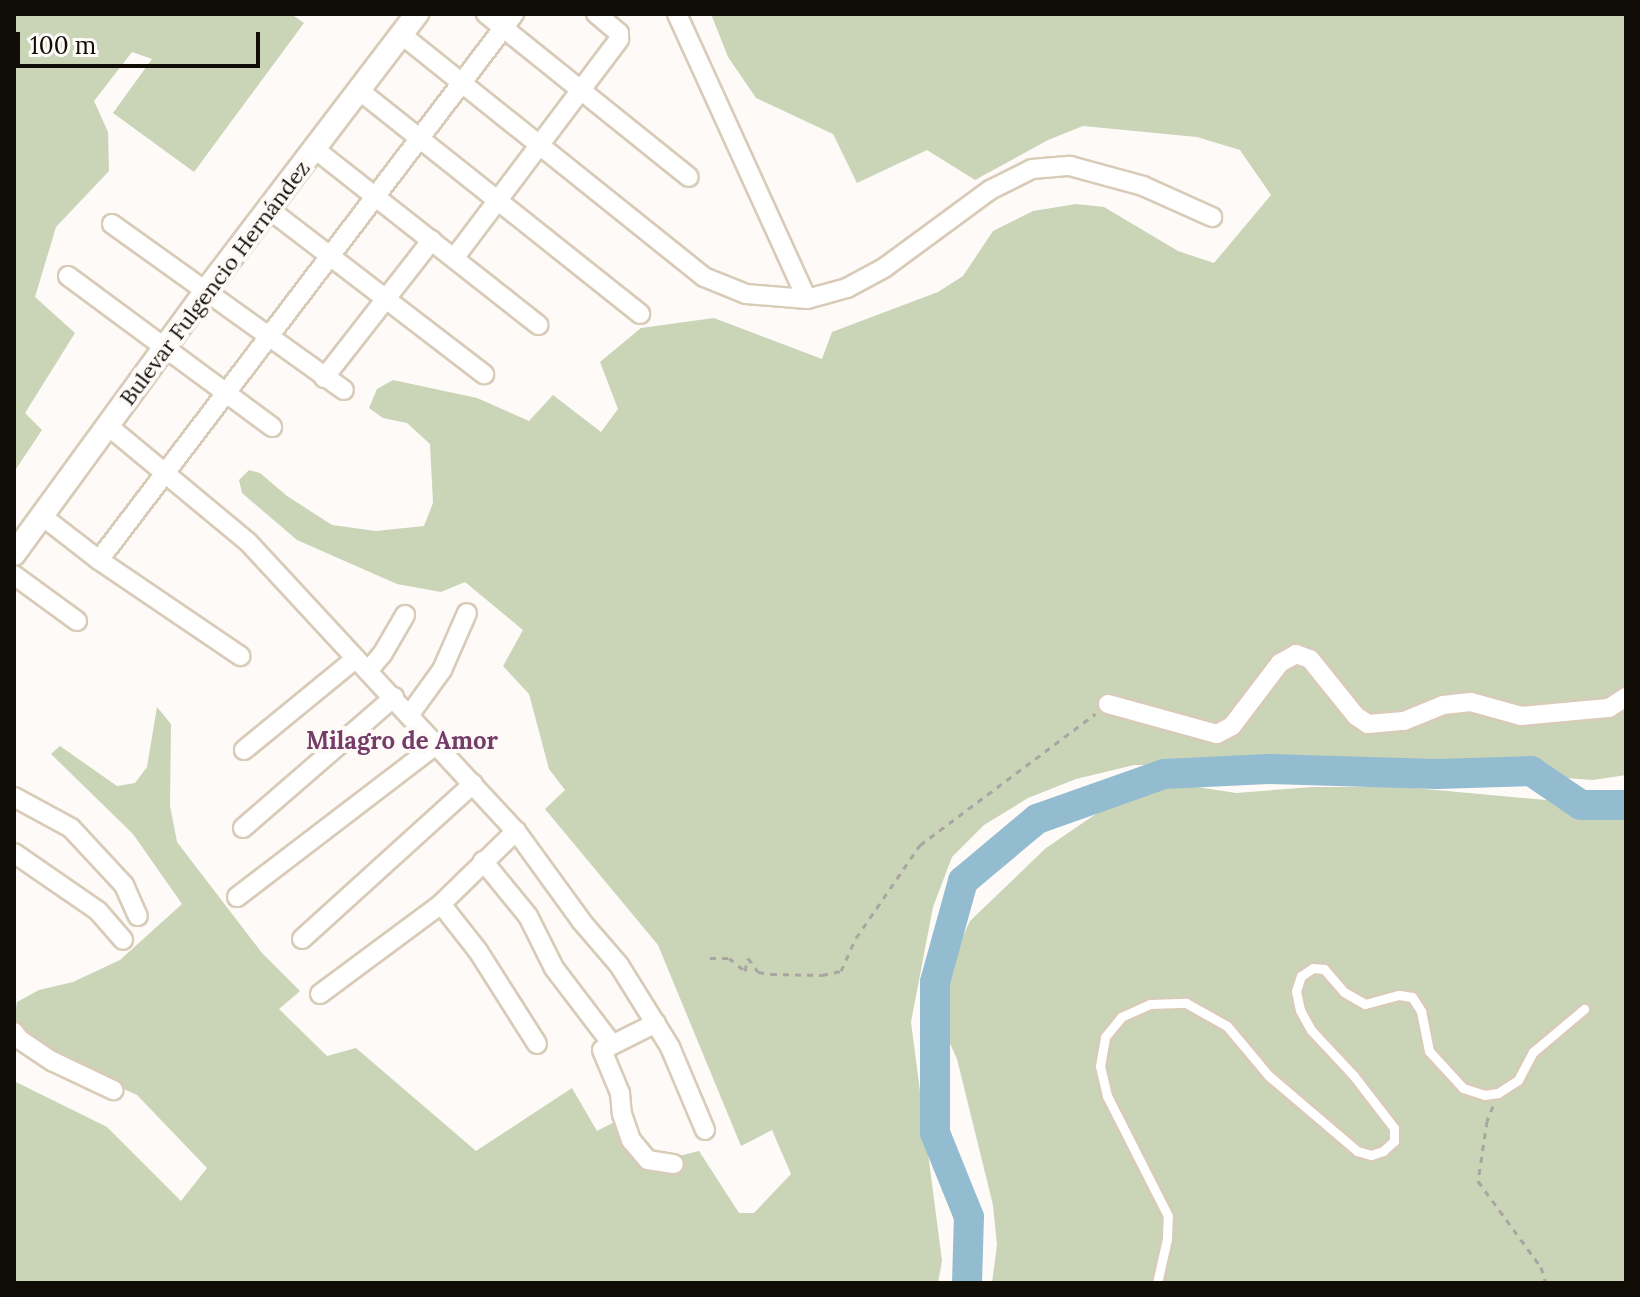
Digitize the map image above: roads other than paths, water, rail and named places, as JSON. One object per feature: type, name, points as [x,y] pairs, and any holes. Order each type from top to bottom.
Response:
[{"type":"street","name":"Bulevar Fulgencio Hernández","points":[[14,554],[205,292],[417,14]]},
{"type":"street","points":[[486,14],[509,21],[582,91],[689,177]]},
{"type":"street","points":[[455,257],[619,39],[619,33],[596,14]]},
{"type":"street","points":[[677,14],[807,299]]},
{"type":"street","points":[[99,560],[509,21]]},
{"type":"street","points":[[402,35],[704,277],[746,294],[807,299],[847,288],[884,268],[990,190],[1032,169],[1070,166],[1143,186],[1212,217]]},
{"type":"street","points":[[360,91],[640,314]]},
{"type":"street","points":[[316,150],[538,325]]},
{"type":"street","points":[[270,210],[484,374]]},
{"type":"street","points":[[112,224],[344,390]]},
{"type":"street","points":[[324,378],[432,240]]},
{"type":"street","points":[[68,276],[272,427]]},
{"type":"street","points":[[107,425],[248,542],[516,831],[582,922],[619,965],[656,1023],[670,1047],[705,1130]]},
{"type":"street","points":[[42,516],[99,560],[240,656]]},
{"type":"street","points":[[14,575],[77,621]]},
{"type":"street","points":[[410,714],[442,670],[467,613]]},
{"type":"street","points":[[244,750],[361,665],[383,653],[405,615]]},
{"type":"street","points":[[1108,704],[1217,734],[1232,726],[1280,663],[1296,654],[1310,659],[1356,716],[1368,724],[1404,721],[1443,705],[1471,702],[1521,716],[1609,708],[1626,697]]},
{"type":"street","points":[[243,828],[394,697]]},
{"type":"street","points":[[237,897],[436,745]]},
{"type":"street","points":[[302,939],[473,784]]},
{"type":"street","points":[[14,797],[71,828],[124,885],[138,916]]},
{"type":"street","points":[[320,994],[441,904],[516,831]]},
{"type":"street","points":[[14,853],[98,911],[123,940]]},
{"type":"street","points":[[483,861],[528,916],[554,968],[612,1044]]},
{"type":"street","points":[[441,904],[478,951],[537,1044]]},
{"type":"street","points":[[656,1023],[602,1050],[620,1093],[622,1114],[631,1140],[648,1160],[674,1164]]},
{"type":"street","points":[[14,1032],[19,1039],[52,1061],[113,1090]]},
{"type":"lane","points":[[1157,1283],[1167,1239],[1168,1216],[1107,1096],[1100,1066],[1105,1037],[1121,1017],[1150,1004],[1186,1003],[1200,1010],[1227,1026],[1269,1076],[1340,1138],[1357,1151],[1371,1155],[1394,1141],[1394,1128],[1354,1076],[1311,1030],[1300,1010],[1296,991],[1301,976],[1313,968],[1324,969],[1344,992],[1365,1004],[1399,995],[1412,997],[1421,1011],[1429,1051],[1444,1071],[1463,1088],[1484,1095],[1498,1093],[1518,1080],[1533,1052],[1584,1009]]},
{"type":"waterway","points":[[967,1283],[969,1217],[935,1133],[935,982],[963,881],[1037,819],[1164,774],[1268,769],[1437,774],[1531,771],[1581,805],[1626,805]]},
{"type":"district","name":"Milagro de Amor","points":[[402,741]]}]
